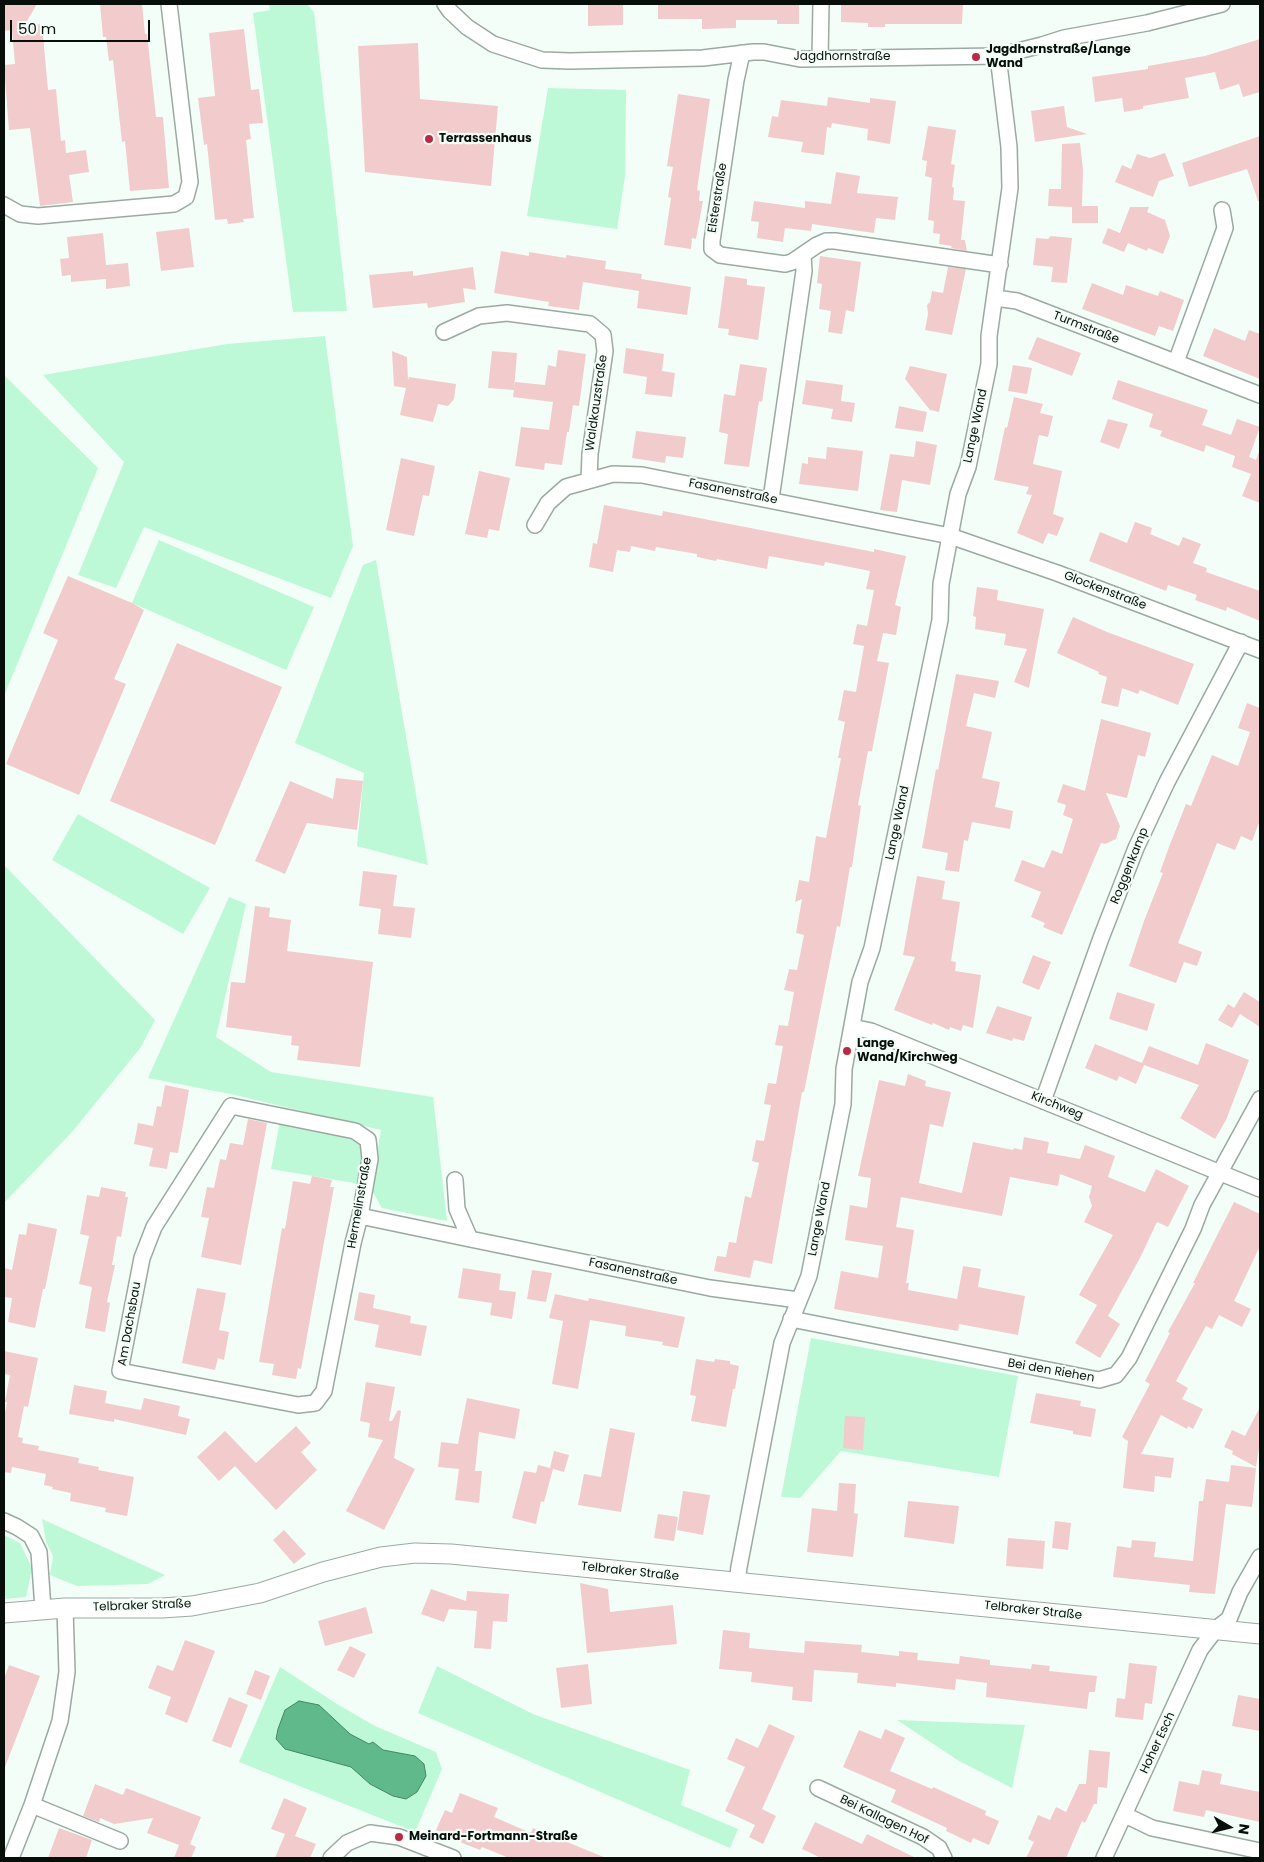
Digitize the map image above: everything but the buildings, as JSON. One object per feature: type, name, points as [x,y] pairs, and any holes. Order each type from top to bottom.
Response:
[{"type":"street","points":[[4,205],[20,214],[38,216],[174,204],[186,197],[190,182],[168,4]]},
{"type":"street","name":"Jagdhornstraße","points":[[445,4],[467,27],[493,44],[542,60],[570,61],[703,58],[764,52],[800,58],[998,56],[1042,46],[1064,38],[1147,23],[1222,4]]},
{"type":"street","points":[[820,58],[821,4]]},
{"type":"street","name":"Elsterstraße","points":[[742,53],[736,80],[712,250],[720,255],[785,264],[792,262],[817,244],[826,241],[1000,265]]},
{"type":"street","name":"Lange Wand","points":[[737,1582],[782,1343],[809,1276],[843,1104],[844,1069],[860,982],[872,948],[940,620],[941,584],[958,494],[968,467],[989,364],[989,336],[1010,188],[1009,148],[998,56]]},
{"type":"street","points":[[1176,362],[1225,228],[1222,210]]},
{"type":"street","points":[[771,499],[804,271],[803,254]]},
{"type":"street","name":"Turmstraße","points":[[995,298],[1016,301],[1260,395]]},
{"type":"street","name":"Waldkauzstraße","points":[[444,332],[478,316],[507,313],[590,324],[603,335],[604,351],[590,454],[589,480]]},
{"type":"street","name":"Fasanenstraße","points":[[535,525],[548,503],[566,487],[614,474],[642,474],[950,536]]},
{"type":"street","name":"Glockenstraße","points":[[950,536],[1057,573],[1260,650]]},
{"type":"street","name":"Roggenkamp","points":[[1044,1101],[1136,848],[1166,782],[1241,642]]},
{"type":"street","name":"Kirchweg","points":[[852,1027],[871,1031],[1260,1189]]},
{"type":"street","name":"Bei den Riehen","points":[[791,1318],[1099,1380],[1116,1375],[1129,1358],[1193,1229],[1202,1205],[1260,1099]]},
{"type":"street","name":"Hermelinstraße","points":[[231,1106],[355,1131],[368,1140],[370,1159],[360,1216],[324,1392],[315,1403]]},
{"type":"street","name":"Am Dachsbau","points":[[231,1106],[154,1227],[142,1258],[120,1371],[298,1405],[315,1403]]},
{"type":"street","points":[[454,1180],[458,1209],[470,1239]]},
{"type":"street","name":"Fasanenstraße","points":[[360,1216],[710,1288],[798,1300]]},
{"type":"street","points":[[4,1521],[17,1526],[31,1536],[39,1552],[43,1609]]},
{"type":"street","name":"Telbraker Straße","points":[[4,1613],[65,1608],[162,1608],[216,1602],[260,1593],[324,1572],[381,1557],[415,1553],[451,1554],[1260,1634]]},
{"type":"street","name":"Hoher Esch","points":[[1104,1858],[1200,1650],[1216,1629],[1229,1619],[1240,1592],[1260,1557]]},
{"type":"street","points":[[11,1858],[32,1805],[60,1721],[68,1672],[65,1608]]},
{"type":"street","name":"Bei Kallagen Hof","points":[[818,1788],[923,1837],[940,1848],[944,1858]]},
{"type":"street","points":[[32,1805],[120,1841]]},
{"type":"street","points":[[1124,1815],[1152,1828],[1260,1851]]},
{"type":"street","points":[[331,1858],[347,1843],[370,1833],[399,1837],[453,1858]]},
{"type":"shaded area","points":[[269,4],[307,4],[314,12],[347,311],[293,312],[253,13],[270,10]]},
{"type":"shaded area","points":[[548,88],[626,90],[625,176],[617,229],[527,216]]},
{"type":"shaded area","points":[[325,336],[353,546],[331,598],[144,527],[116,588],[78,575],[124,462],[43,375],[227,344]]},
{"type":"shaded area","points":[[4,375],[98,468],[4,696]]},
{"type":"shaded area","points":[[159,540],[314,607],[286,670],[132,603]]},
{"type":"shaded area","points":[[376,560],[428,865],[357,846],[364,773],[295,743],[363,565]]},
{"type":"shaded area","points":[[78,814],[210,888],[183,934],[52,860]]},
{"type":"shaded area","points":[[4,865],[155,1020],[141,1047],[72,1132],[4,1203]]},
{"type":"shaded area","points":[[229,897],[246,904],[216,1037],[271,1072],[433,1097],[447,1221],[382,1208],[371,1189],[381,1130],[235,1095],[148,1078]]},
{"type":"shaded area","points":[[281,1116],[368,1140],[366,1185],[271,1169]]},
{"type":"shaded area","points":[[811,1338],[1018,1376],[999,1477],[841,1451],[800,1498],[781,1497]]},
{"type":"shaded area","points":[[42,1519],[165,1575],[148,1584],[77,1586],[50,1575],[53,1556],[46,1542]]},
{"type":"shaded area","points":[[4,1535],[20,1543],[32,1568],[26,1597],[4,1599]]},
{"type":"shaded area","points":[[437,1666],[533,1714],[690,1770],[681,1805],[738,1829],[730,1848],[418,1713]]},
{"type":"shaded area","points":[[280,1667],[375,1726],[436,1752],[442,1769],[415,1832],[239,1762]]},
{"type":"shaded area","points":[[299,1701],[319,1705],[350,1734],[369,1744],[373,1742],[383,1750],[415,1756],[424,1764],[426,1776],[417,1792],[406,1799],[393,1796],[370,1784],[351,1767],[285,1749],[276,1739],[278,1729],[285,1710]]},
{"type":"shaded area","points":[[897,1720],[1025,1725],[1012,1788],[959,1761]]},
{"type":"place","name":"Jagdhornstraße/Lange Wand","points":[[976,57]]},
{"type":"place","name":"Terrassenhaus","points":[[429,139]]},
{"type":"place","name":"Lange Wand/Kirchweg","points":[[847,1051]]},
{"type":"place","name":"Meinard-Fortmann-Straße","points":[[399,1837]]}]
